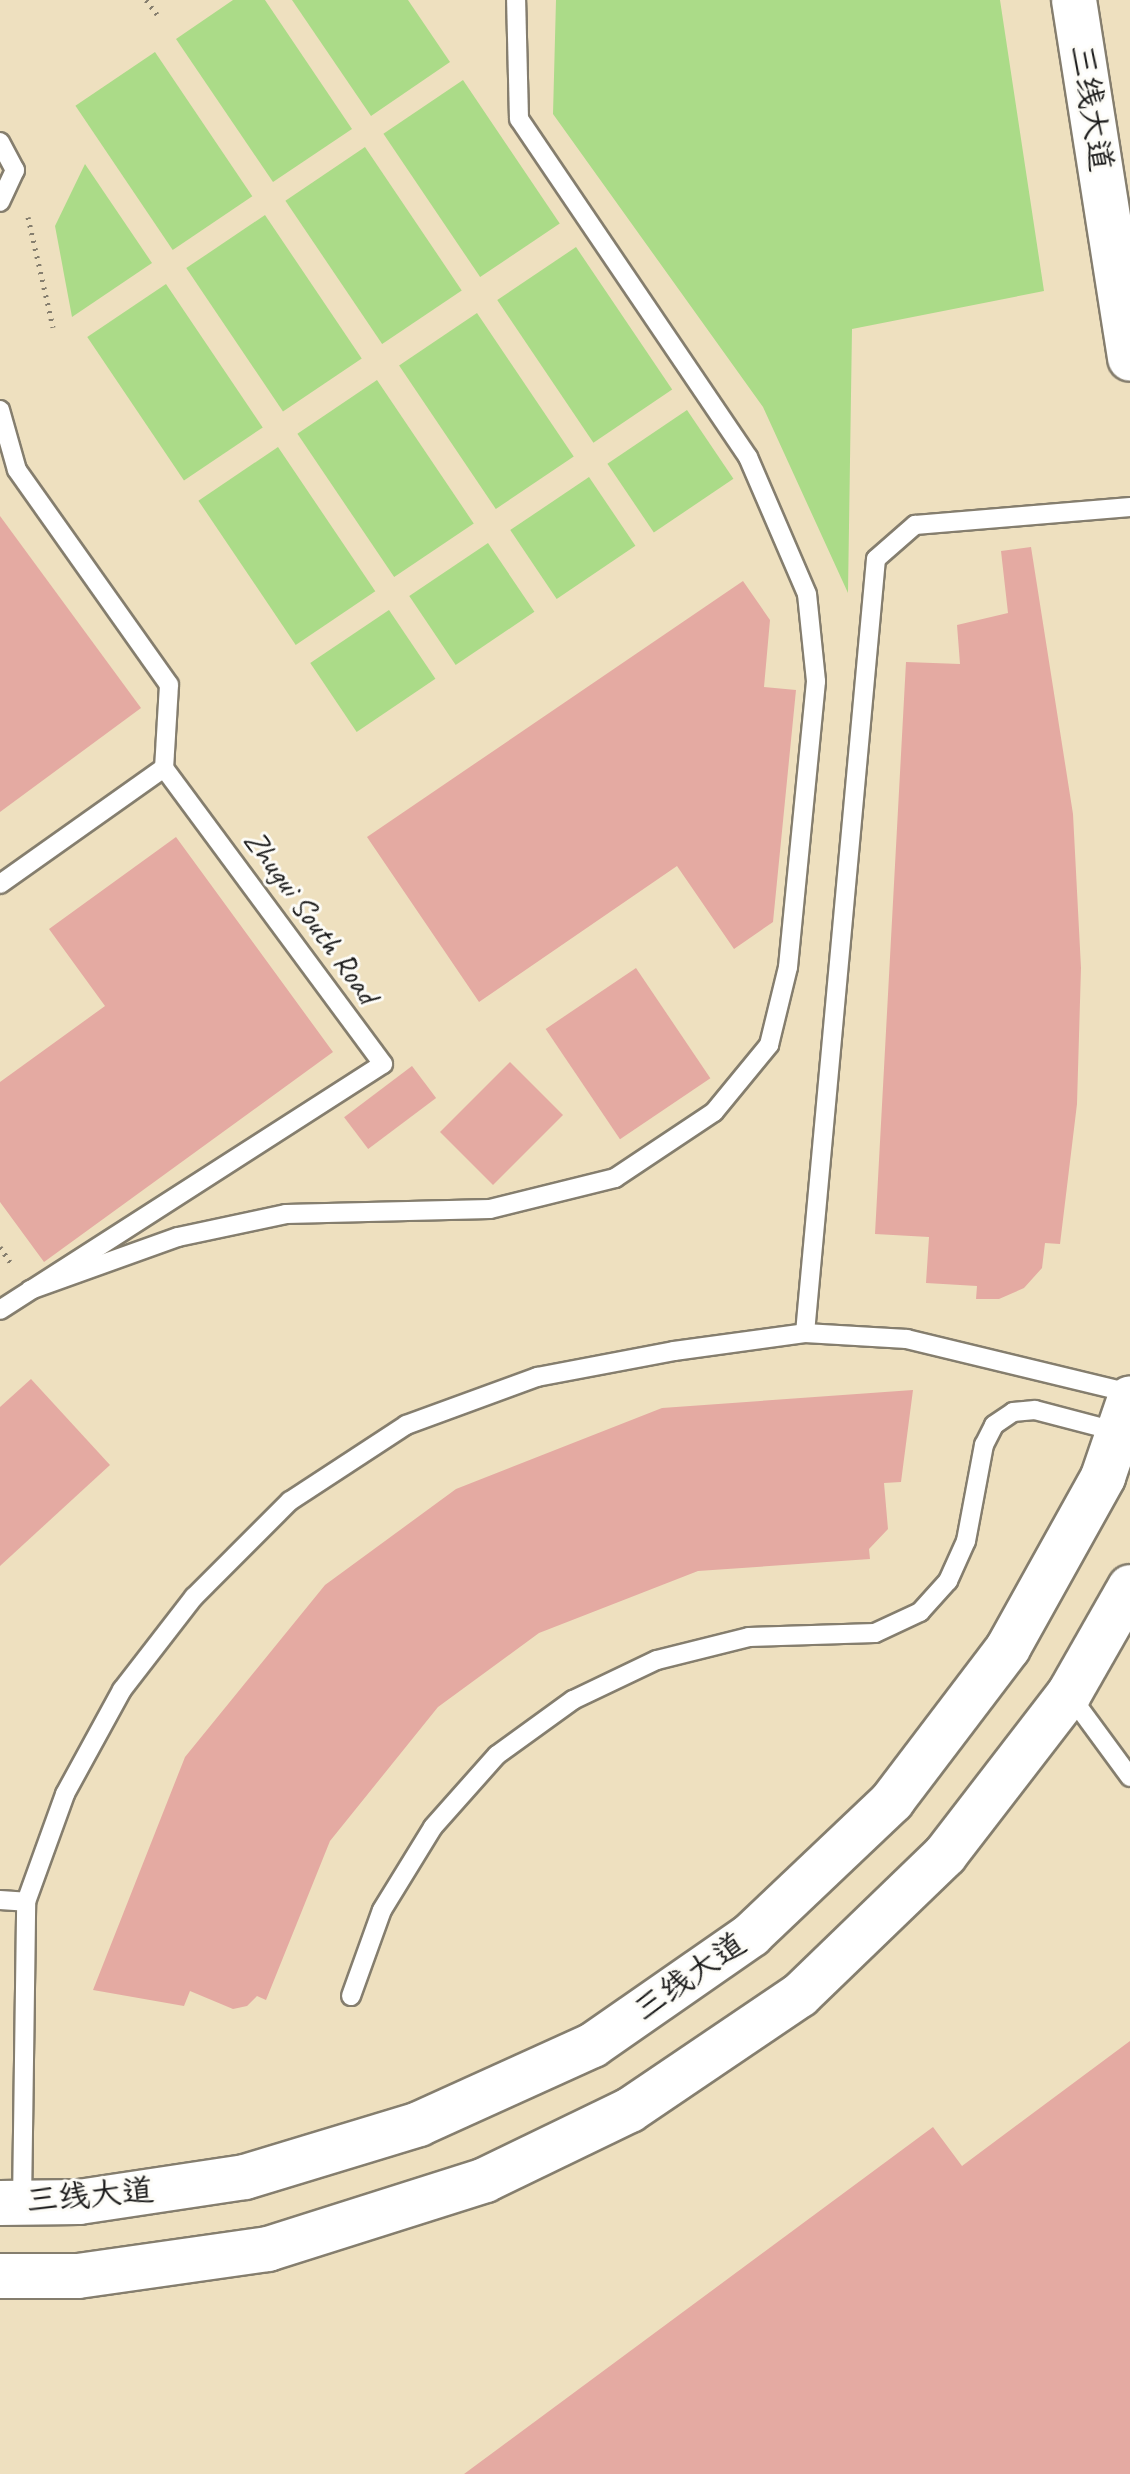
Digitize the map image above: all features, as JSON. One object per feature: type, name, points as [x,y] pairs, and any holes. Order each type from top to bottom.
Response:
[{"type":"main road","name":"三线大道","points":[[1074,0],[1130,359]]},
{"type":"main road","name":"三线大道","points":[[11,2203],[79,2202],[245,2177],[419,2124],[593,2045],[751,1935],[892,1801],[1008,1648],[1103,1477],[1126,1408]]},
{"type":"main road","points":[[0,2276],[78,2276],[268,2249],[485,2180],[630,2110],[800,1995],[945,1855],[1069,1694],[1129,1591]]},
{"type":"lane","points":[[30,1290],[178,1237],[286,1214],[490,1209],[615,1178],[714,1112],[769,1045],[788,967],[816,681],[807,594],[748,457],[519,119],[516,0]]},
{"type":"lane","points":[[0,142],[15,170],[0,202]]},
{"type":"lane","points":[[0,410],[17,470],[169,685],[164,768],[0,884]]},
{"type":"lane","points":[[805,1333],[876,559],[915,525],[1130,507]]},
{"type":"lane","name":"Zhugui South Road","points":[[1,1308],[383,1064],[164,768]]},
{"type":"lane","points":[[11,2203],[26,1902],[65,1794],[122,1690],[194,1597],[290,1501],[406,1425],[537,1377],[674,1351],[805,1333],[907,1339],[1126,1408]]},
{"type":"lane","points":[[351,1996],[382,1910],[433,1827],[497,1755],[573,1700],[657,1660],[749,1637],[875,1633],[920,1612],[948,1581],[966,1541],[984,1445],[994,1425],[1013,1412],[1126,1408]]},
{"type":"lane","points":[[1069,1694],[1130,1777]]},
{"type":"lane","points":[[0,1900],[26,1902]]},
{"type":"path","points":[[146,0],[157,14]]},
{"type":"path","points":[[15,170],[53,327]]},
{"type":"green space","points":[[233,0],[265,0],[352,129],[273,182],[176,39]]},
{"type":"green space","points":[[292,0],[408,0],[450,62],[371,116]]},
{"type":"green space","points":[[556,0],[1000,0],[1044,291],[852,329],[848,593],[763,407],[553,114]]},
{"type":"green space","points":[[155,52],[252,196],[173,250],[75,106]]},
{"type":"green space","points":[[463,80],[560,223],[480,277],[383,134]]},
{"type":"green space","points":[[365,147],[462,290],[382,344],[285,201]]},
{"type":"green space","points":[[85,164],[152,263],[72,317],[55,226]]},
{"type":"green space","points":[[265,215],[362,358],[283,412],[186,268]]},
{"type":"green space","points":[[576,247],[672,390],[593,443],[497,300]]},
{"type":"green space","points":[[166,284],[263,427],[184,481],[87,337]]},
{"type":"green space","points":[[477,313],[574,456],[496,509],[399,366]]},
{"type":"green space","points":[[377,380],[474,523],[394,577],[297,434]]},
{"type":"green space","points":[[687,410],[733,479],[654,532],[607,464]]},
{"type":"green space","points":[[278,447],[375,591],[296,645],[198,501]]},
{"type":"green space","points":[[589,477],[635,546],[557,599],[510,530]]},
{"type":"green space","points":[[488,543],[534,612],[456,665],[409,596]]},
{"type":"green space","points":[[389,610],[435,679],[357,732],[310,663]]},
{"type":"building","points":[[0,516],[141,708],[0,812]]},
{"type":"building","points":[[1031,547],[1073,814],[1081,968],[1077,1104],[1060,1244],[1045,1243],[1042,1268],[1024,1288],[999,1299],[976,1299],[977,1286],[926,1283],[929,1237],[875,1234],[906,662],[960,664],[957,625],[1008,613],[1001,551]]},
{"type":"building","points":[[743,581],[770,620],[764,687],[796,690],[773,922],[734,949],[677,866],[479,1002],[367,837]]},
{"type":"building","points":[[176,837],[333,1052],[44,1262],[0,1202],[0,1082],[105,1006],[49,929]]},
{"type":"building","points":[[636,968],[710,1078],[620,1139],[546,1029]]},
{"type":"building","points":[[510,1062],[563,1115],[493,1185],[440,1132]]},
{"type":"building","points":[[412,1066],[436,1098],[368,1149],[344,1117]]},
{"type":"building","points":[[31,1379],[110,1465],[0,1566],[0,1407]]},
{"type":"building","points":[[913,1390],[901,1482],[884,1483],[888,1529],[869,1549],[870,1559],[698,1571],[539,1633],[438,1707],[330,1841],[266,2000],[257,1996],[247,2006],[233,2009],[190,1991],[184,2006],[93,1990],[185,1757],[325,1585],[456,1489],[662,1408]]},
{"type":"building","points":[[1130,2041],[1130,2474],[464,2474],[933,2127],[962,2166]]}]
